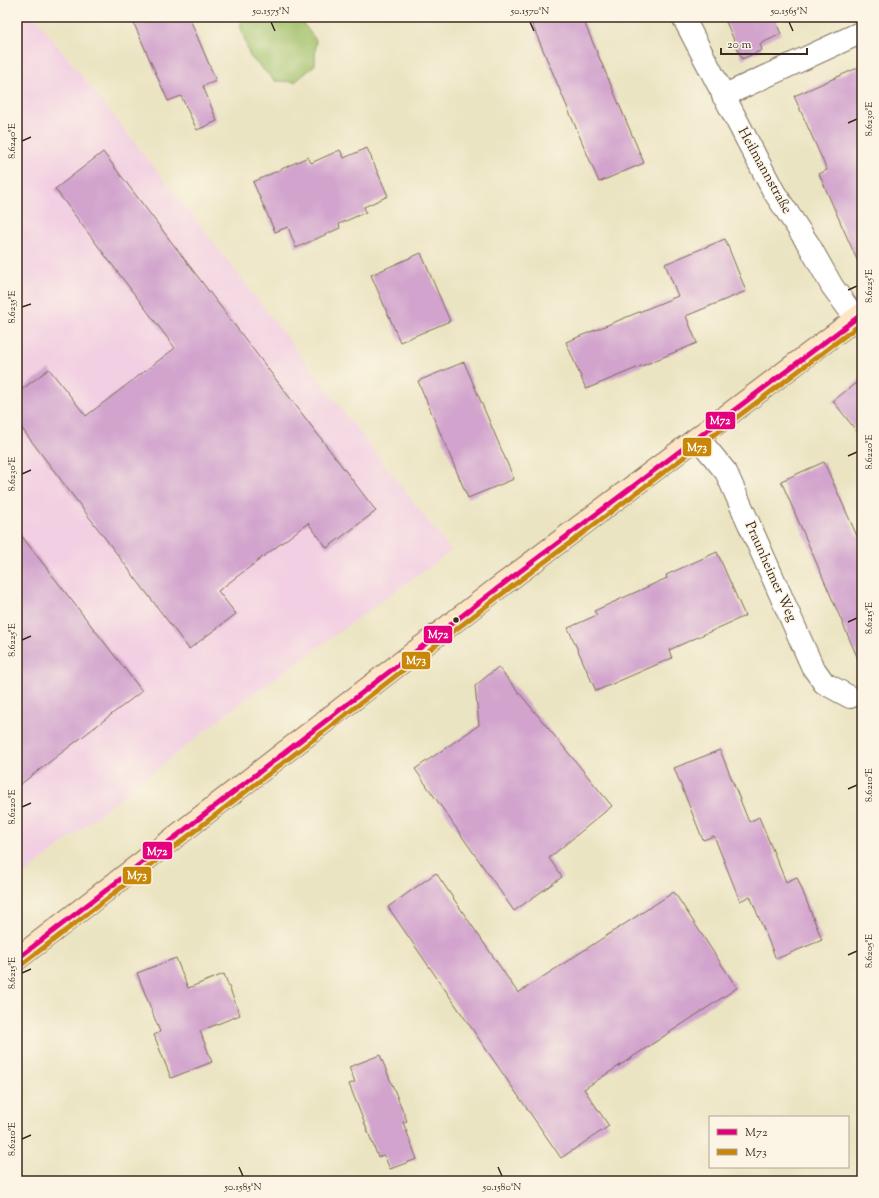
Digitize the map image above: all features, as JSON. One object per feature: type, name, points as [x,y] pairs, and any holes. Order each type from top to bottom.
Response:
[{"type":"main road","points":[[17,959],[494,592],[859,316]]},
{"type":"street","name":"Heilmannstraße","points":[[683,17],[774,192],[809,245],[832,286],[859,316]]},
{"type":"street","points":[[723,96],[862,32]]},
{"type":"street","name":"Praunheimer Weg","points":[[698,438],[726,472],[812,666],[824,683],[850,697]]},
{"type":"shaded area","points":[[17,17],[35,17],[210,238],[451,551],[234,708],[17,880]]},
{"type":"green space","points":[[245,17],[298,17],[316,40],[315,65],[295,82],[275,81],[250,57],[240,25]]},
{"type":"building","points":[[131,17],[189,17],[216,81],[203,86],[217,121],[197,130],[181,96],[168,101]]},
{"type":"building","points":[[529,17],[582,17],[644,163],[599,182]]},
{"type":"building","points":[[724,17],[774,17],[781,34],[760,44],[762,50],[742,59]]},
{"type":"building","points":[[862,66],[862,271],[819,174],[827,170],[794,96]]},
{"type":"building","points":[[367,148],[388,196],[364,207],[366,212],[339,224],[340,228],[296,248],[288,227],[275,232],[253,182],[308,157],[311,163],[340,150],[344,158]]},
{"type":"building","points":[[103,152],[376,511],[327,548],[308,523],[218,591],[236,614],[189,649],[17,422],[17,393],[49,369],[86,416],[175,348],[55,189]]},
{"type":"building","points":[[725,239],[746,291],[686,316],[697,343],[586,389],[566,342],[678,296],[665,264]]},
{"type":"building","points":[[421,253],[450,321],[400,342],[371,275]]},
{"type":"building","points":[[464,362],[514,479],[468,498],[418,381]]},
{"type":"building","points":[[862,378],[862,438],[833,401]]},
{"type":"building","points":[[824,462],[857,536],[862,534],[862,668],[781,481]]},
{"type":"building","points":[[17,530],[142,691],[17,787]]},
{"type":"building","points":[[717,552],[745,616],[669,650],[672,658],[596,691],[568,628],[597,615],[594,611],[667,578],[666,575]]},
{"type":"building","points":[[498,667],[612,806],[549,858],[562,877],[514,911],[415,769],[479,725],[475,686]]},
{"type":"building","points":[[720,750],[749,822],[759,817],[786,882],[797,877],[822,940],[776,959],[750,896],[740,901],[714,836],[703,840],[674,768]]},
{"type":"building","points":[[436,873],[518,993],[674,892],[737,988],[584,1089],[609,1126],[561,1158],[388,907]]},
{"type":"building","points":[[176,958],[188,988],[224,974],[240,1015],[200,1031],[212,1062],[171,1078],[154,1035],[160,1032],[137,973]]},
{"type":"building","points":[[380,1055],[407,1121],[403,1122],[417,1159],[390,1169],[384,1155],[378,1157],[349,1084],[355,1082],[349,1067]]},
{"type":"transit line","name":"M72","points":[[17,959],[494,591],[862,314]]},
{"type":"transit line","name":"M73","points":[[21,965],[498,597],[862,323]]}]
